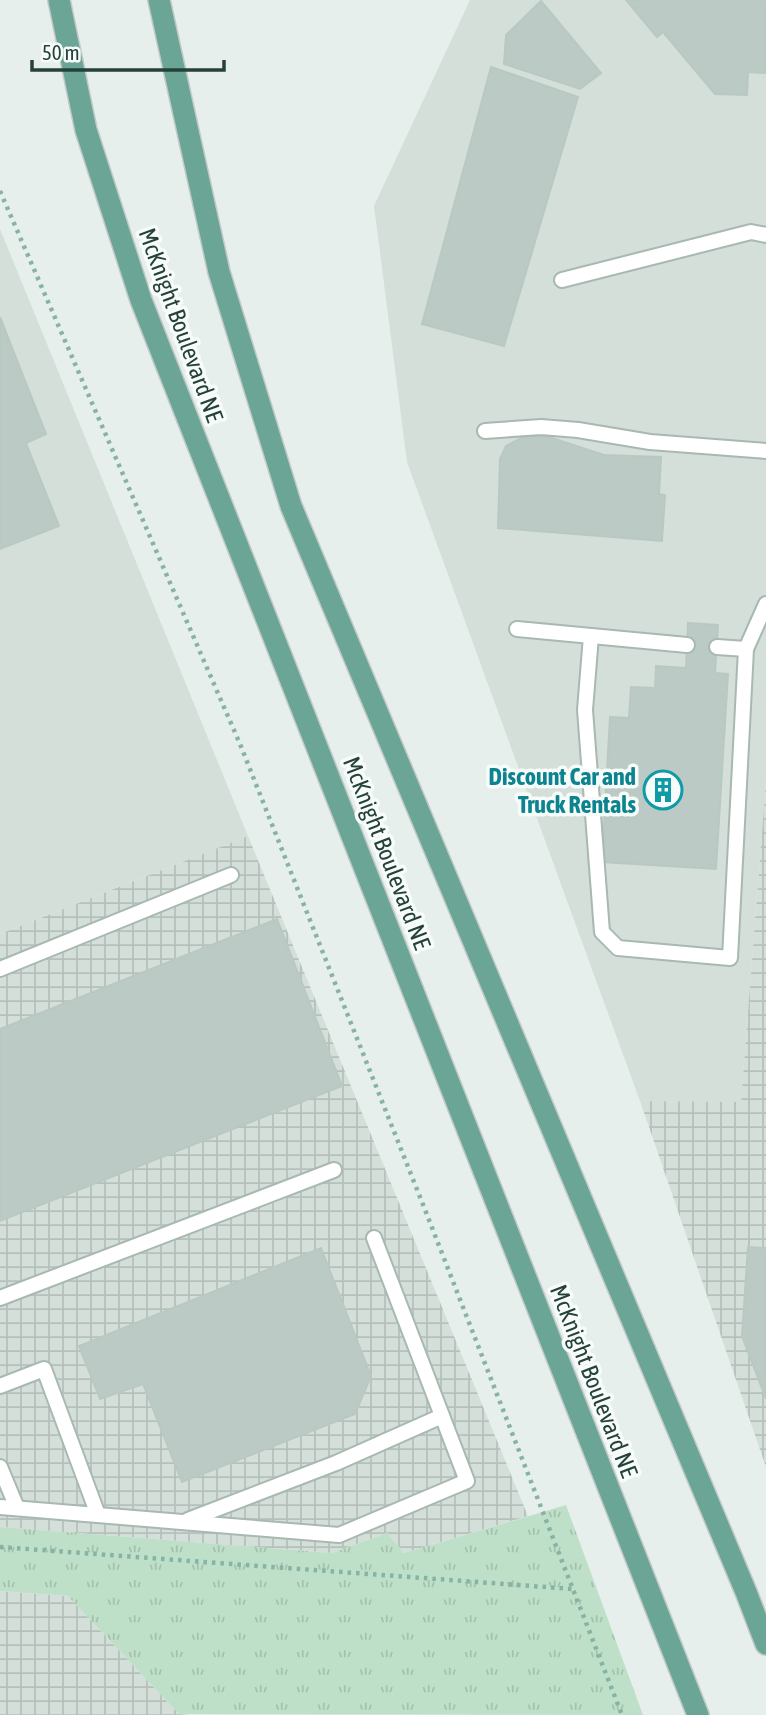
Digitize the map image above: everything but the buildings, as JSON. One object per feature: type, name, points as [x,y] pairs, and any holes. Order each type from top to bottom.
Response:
[{"type":"main road","name":"McKnight Boulevard NE","points":[[59,0],[86,130],[141,300],[694,1710]]},
{"type":"main road","name":"McKnight Boulevard NE","points":[[162,7],[219,272],[290,506],[766,1644]]},
{"type":"lane","points":[[562,279],[751,232],[766,235]]},
{"type":"lane","points":[[485,431],[541,427],[650,442],[766,451]]},
{"type":"lane","points":[[591,636],[585,710],[602,932],[618,948],[730,958],[746,649],[766,604]]},
{"type":"lane","points":[[517,629],[687,645]]},
{"type":"lane","points":[[717,647],[746,649]]},
{"type":"lane","points":[[0,970],[230,875]]},
{"type":"lane","points":[[0,1297],[334,1170]]},
{"type":"lane","points":[[0,1507],[339,1535],[467,1481],[374,1238]]},
{"type":"lane","points":[[0,1386],[44,1369],[98,1515]]},
{"type":"lane","points":[[184,1522],[336,1463],[442,1416]]},
{"type":"lane","points":[[0,1467],[17,1508]]},
{"type":"path","points":[[0,191],[240,744],[622,1715]]},
{"type":"path","points":[[0,1547],[573,1589]]},
{"type":"shaded area","points":[[470,0],[766,0],[766,781],[741,1103],[640,1101],[407,462],[374,206]]},
{"type":"shaded area","points":[[0,229],[248,836],[0,934]]},
{"type":"shaded area","points":[[766,781],[766,1467],[640,1101],[741,1102]]},
{"type":"shaded area","points":[[248,836],[528,1516],[404,1553],[387,1533],[332,1553],[0,1527],[0,934]]},
{"type":"shaded area","points":[[0,1591],[68,1596],[179,1714],[190,1715],[0,1715]]},
{"type":"green space","points":[[566,1505],[643,1715],[179,1714],[68,1596],[0,1591],[0,1527],[332,1553],[387,1533],[404,1553]]},
{"type":"place","name":"Discount Car and Truck Rentals","points":[[663,790]]}]
